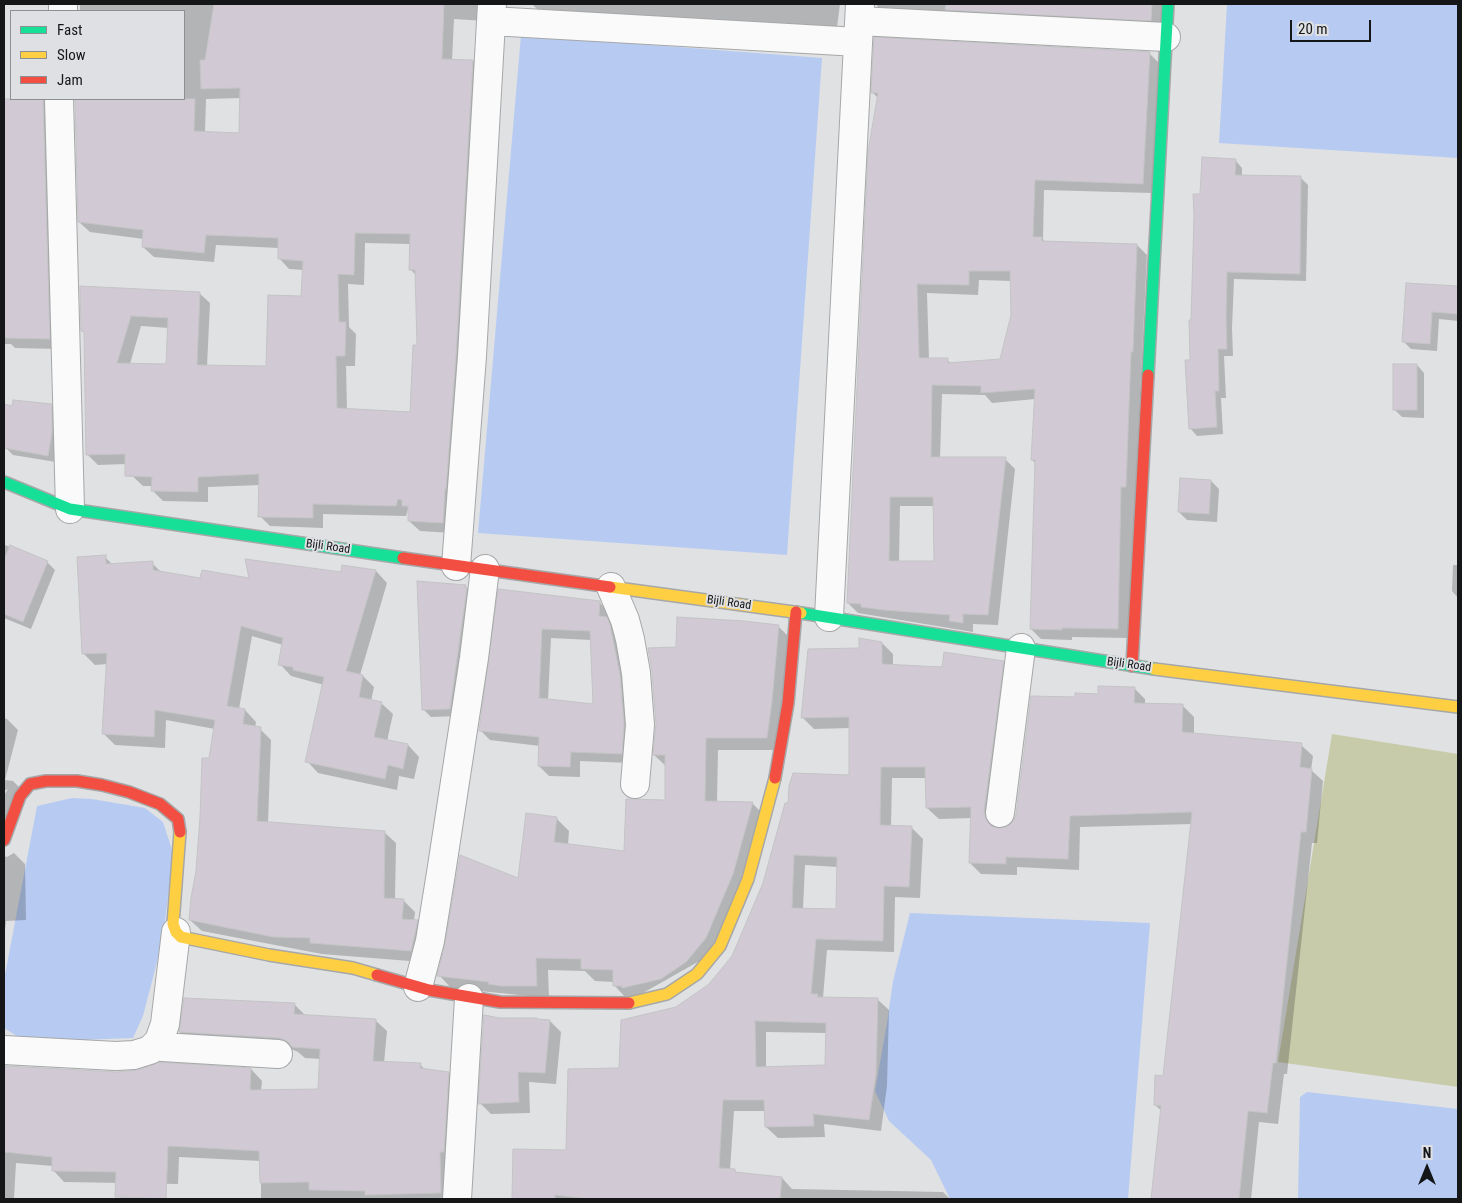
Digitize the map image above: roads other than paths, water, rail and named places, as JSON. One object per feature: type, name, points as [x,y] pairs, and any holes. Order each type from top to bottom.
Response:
[{"type":"street","points":[[1132,666],[1168,4]]},
{"type":"street","points":[[456,566],[472,356],[491,13],[859,22],[1166,37]]},
{"type":"street","points":[[829,617],[859,22]]},
{"type":"street","points":[[59,100],[70,509]]},
{"type":"street","name":"Bijli Road","points":[[4,482],[70,509],[456,566],[796,612],[1132,666],[1458,707]]},
{"type":"street","points":[[418,987],[430,941],[442,873],[486,569]]},
{"type":"street","points":[[611,587],[625,620],[630,639],[638,692],[640,725],[635,784]]},
{"type":"street","points":[[4,840],[20,796],[30,784],[46,781],[77,781],[129,792],[160,804],[178,819],[181,836],[173,924],[176,932],[181,937],[269,955],[353,968],[418,987],[469,998],[500,1002],[624,1004],[667,994],[697,974],[720,946],[748,879],[777,772],[788,703],[796,612]]},
{"type":"street","points":[[1000,813],[1021,648]]},
{"type":"street","points":[[4,1050],[134,1056],[150,1050],[159,1041],[165,1024],[176,932]]},
{"type":"street","points":[[456,1199],[469,998]]},
{"type":"street","points":[[159,1041],[162,1047],[278,1054]]},
{"type":"water","points":[[1227,4],[1458,4],[1458,158],[1219,143]]},
{"type":"water","points":[[521,35],[822,58],[787,555],[478,533]]},
{"type":"water","points":[[72,798],[92,799],[145,808],[163,822],[173,853],[163,939],[143,1016],[133,1038],[53,1041],[20,1038],[4,1028],[4,980],[37,806]]},
{"type":"water","points":[[910,913],[1150,923],[1128,1199],[950,1199],[931,1160],[889,1121],[875,1091],[893,981]]},
{"type":"water","points":[[1307,1092],[1458,1109],[1458,1199],[1298,1199],[1300,1097]]}]
